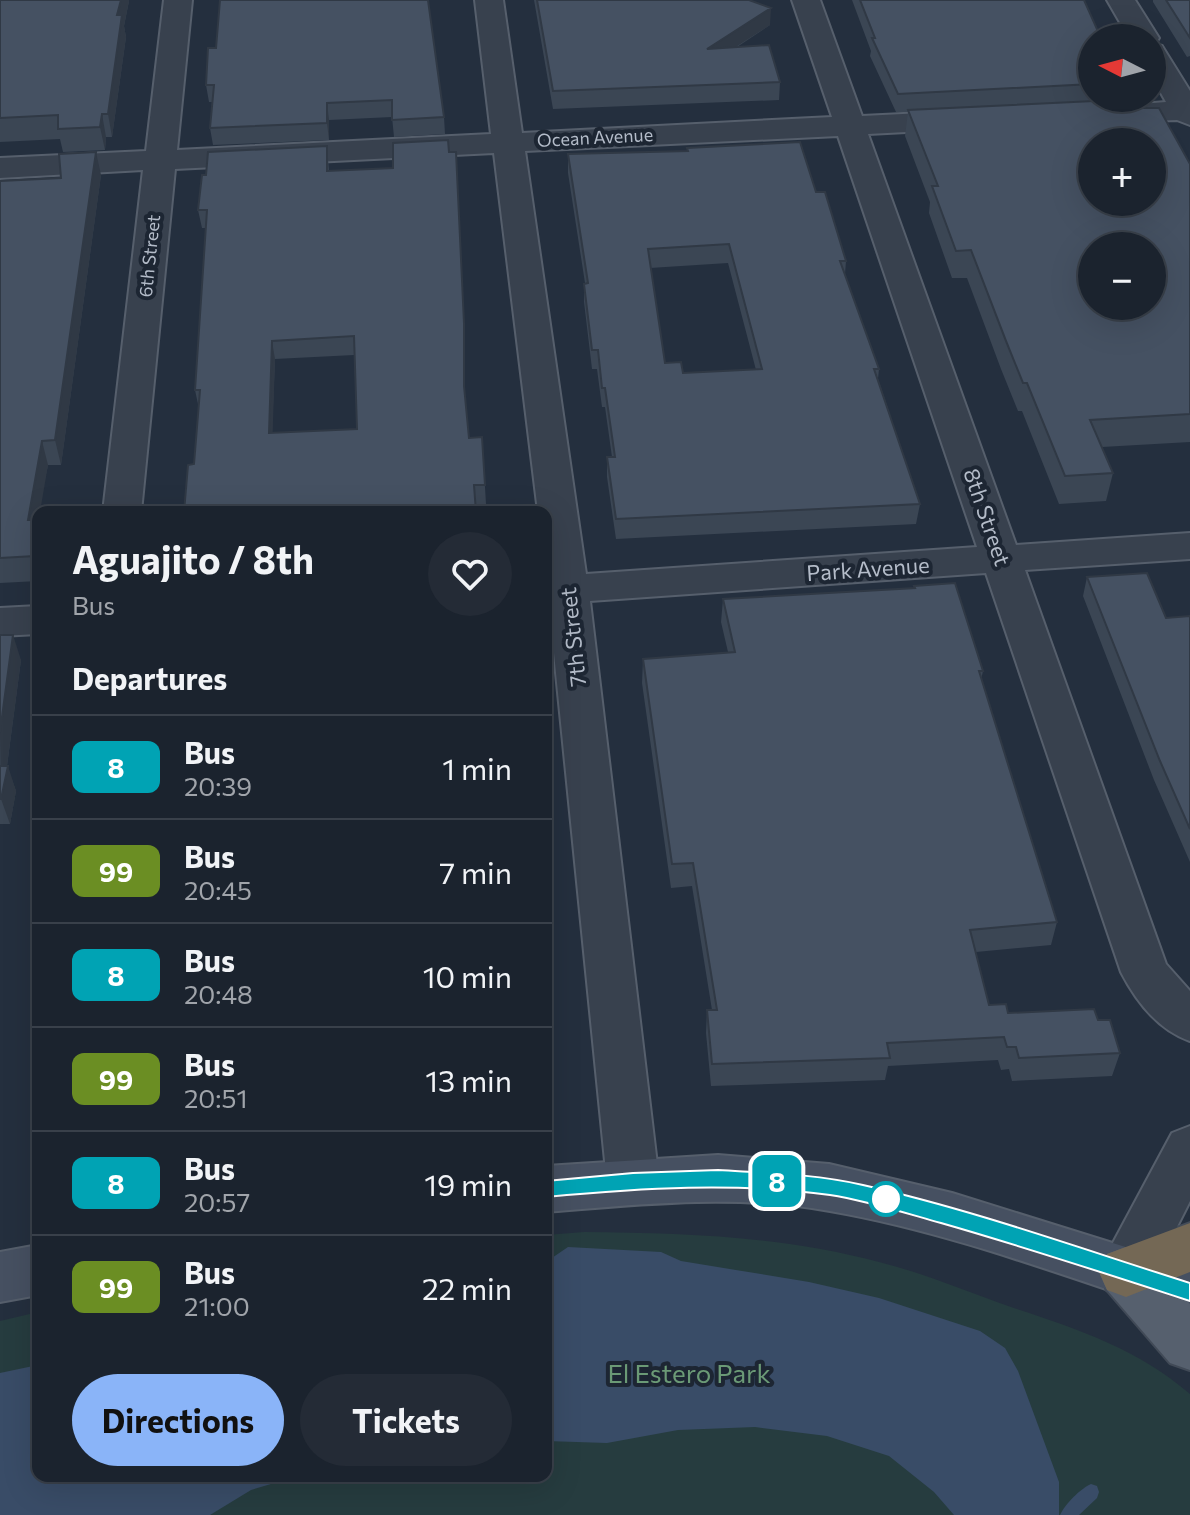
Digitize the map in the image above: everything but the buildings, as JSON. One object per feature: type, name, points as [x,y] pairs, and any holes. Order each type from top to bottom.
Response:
[{"type":"highway","points":[[1126,1272],[1190,1247]]},
{"type":"main road","points":[[552,1188],[718,1178],[794,1182],[852,1191],[1005,1232],[1190,1292]]},
{"type":"main road","points":[[1126,1272],[1190,1344]]},
{"type":"street","name":"6th Street","points":[[123,506],[178,0]]},
{"type":"street","name":"7th Street","points":[[489,0],[508,142],[548,506]]},
{"type":"street","name":"8th Street","points":[[806,0],[853,125],[1145,972],[1161,994],[1190,1021]]},
{"type":"street","points":[[1121,0],[1136,24]]},
{"type":"street","points":[[1166,75],[1189,112]]},
{"type":"street","points":[[1075,115],[1189,112]]},
{"type":"street","name":"Ocean Avenue","points":[[0,168],[996,119]]},
{"type":"street","name":"7th Street","points":[[552,543],[633,1181]]},
{"type":"street","name":"Park Avenue","points":[[557,589],[1190,546]]},
{"type":"street","points":[[0,622],[32,620]]},
{"type":"street","points":[[1126,1272],[1190,1149]]},
{"type":"green space","name":"El Estero Park","points":[[659,1233],[769,1241],[843,1253],[929,1277],[1059,1323],[1128,1352],[1150,1364],[1190,1394],[1190,1515],[0,1515],[0,1321],[32,1313],[32,1482],[552,1482],[552,1235]]},
{"type":"water","points":[[568,1247],[661,1252],[681,1261],[809,1282],[879,1298],[980,1331],[1005,1348],[1018,1371],[1059,1482],[1059,1515],[954,1515],[934,1492],[889,1456],[827,1436],[755,1427],[678,1430],[607,1443],[552,1441],[552,1258]]},
{"type":"water","points":[[32,1366],[32,1482],[278,1482],[251,1490],[210,1515],[0,1515],[0,1373]]},
{"type":"waterway","points":[[1068,1515],[1091,1492]]},
{"type":"bus line","name":"8","points":[[552,1188],[718,1178],[829,1187],[863,1193],[1005,1232],[1190,1292]]}]
